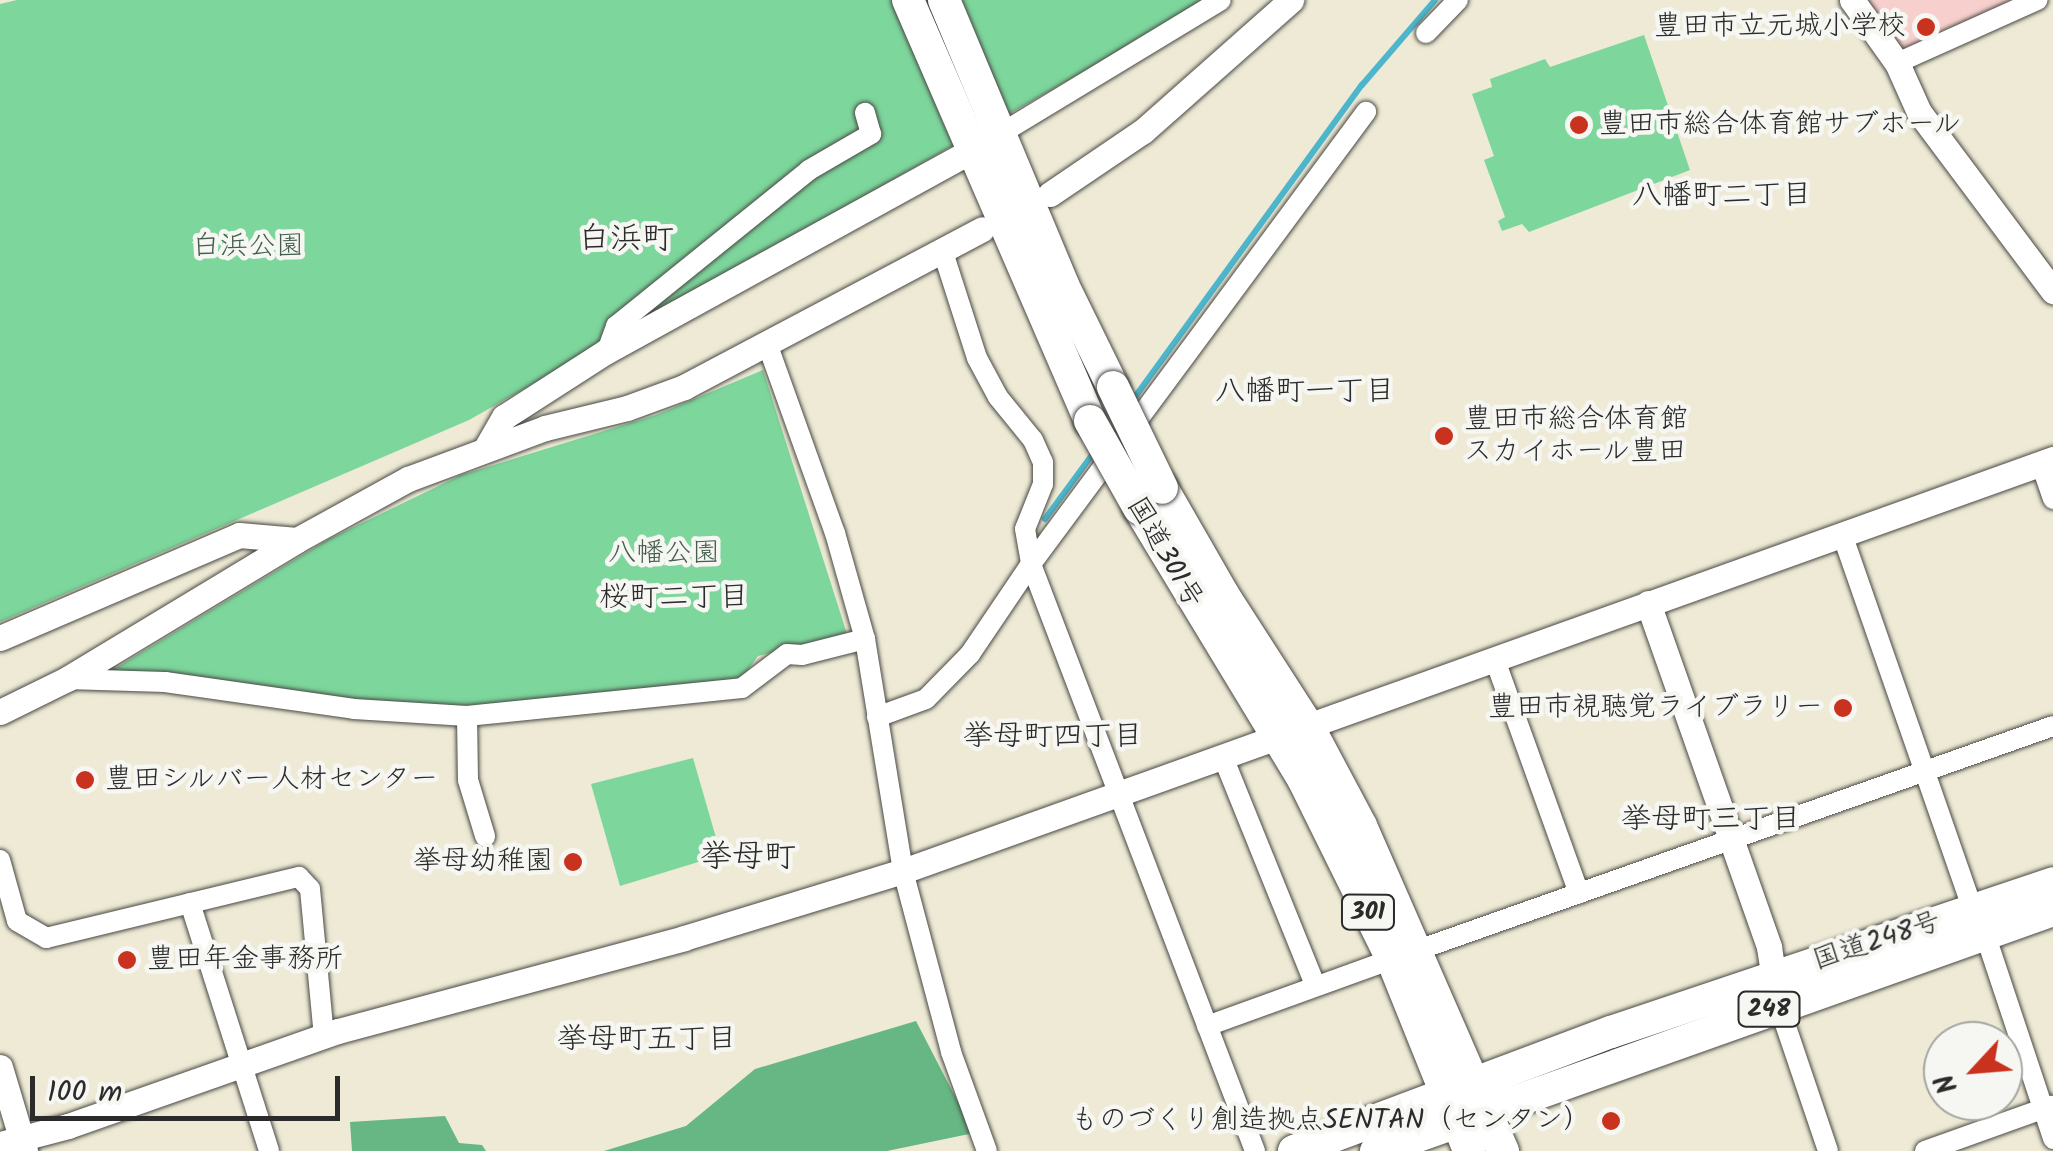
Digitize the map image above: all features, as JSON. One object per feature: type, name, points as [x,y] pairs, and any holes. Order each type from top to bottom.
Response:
[{"type":"highway","name":"国道301号","points":[[908,0],[1090,421],[1224,596],[1309,728],[1361,826],[1405,955],[1466,1111],[1503,1151]]},
{"type":"highway","name":"国道301号","points":[[944,0],[1062,285],[1113,388],[1150,498],[1276,738],[1405,955]]},
{"type":"highway","name":"国道248号","points":[[1979,923],[2053,883]]},
{"type":"highway","name":"国道248号","points":[[1466,1111],[1776,991],[1979,923],[2053,910]]},
{"type":"highway","points":[[1294,1151],[1466,1111]]},
{"type":"highway","points":[[1376,1151],[1466,1111]]},
{"type":"street","points":[[994,120],[1221,0]]},
{"type":"street","points":[[1050,194],[1156,120],[1291,0]]},
{"type":"street","points":[[1426,32],[1458,0]]},
{"type":"street","points":[[1852,0],[1897,63],[1919,112],[2053,290]]},
{"type":"street","points":[[1897,63],[2036,0]]},
{"type":"street","points":[[876,715],[940,690],[1366,112]]},
{"type":"street","points":[[608,351],[616,326],[809,170],[871,134],[865,113]]},
{"type":"street","points":[[486,448],[504,417],[966,138]]},
{"type":"street","points":[[0,712],[68,680],[297,540],[408,478],[486,448],[684,388],[982,228]]},
{"type":"street","points":[[942,249],[977,358],[998,397],[1033,440],[1042,462],[1043,484],[1025,528],[1031,564],[1255,1151]]},
{"type":"street","points":[[768,346],[836,533],[864,639],[903,870],[952,1052],[987,1151]]},
{"type":"street","points":[[0,1067],[16,1145],[324,1036],[684,938],[903,870],[1122,795],[2047,461],[2053,500]]},
{"type":"street","points":[[1842,534],[2048,1107],[2053,1139]]},
{"type":"street","points":[[0,638],[239,536],[297,540]]},
{"type":"street","points":[[1648,603],[1769,948],[1776,991],[1828,1151]]},
{"type":"street","points":[[68,680],[165,682],[354,708],[467,716],[742,688],[787,654],[802,655],[864,639]]},
{"type":"street","points":[[1495,660],[1579,893]]},
{"type":"street","points":[[467,716],[468,780],[486,836]]},
{"type":"street","points":[[1207,1026],[2053,726]]},
{"type":"street","points":[[1223,757],[1315,986]]},
{"type":"street","points":[[2,866],[17,921],[46,938],[299,876],[310,890],[324,1036]]},
{"type":"street","points":[[190,903],[269,1151]]},
{"type":"street","points":[[1925,1151],[2048,1107]]},
{"type":"shaded area","name":"豊田市立元城小学校","points":[[1867,0],[2024,0],[1907,55]]},
{"type":"green space","name":"白浜公園","points":[[17,0],[1210,0],[469,420],[0,622],[0,4]]},
{"type":"green space","name":"豊田市総合体育館サブホール","points":[[1644,35],[1690,170],[1529,232],[1522,224],[1502,231],[1498,221],[1505,217],[1484,160],[1494,156],[1472,94],[1492,87],[1490,79],[1545,59],[1550,67]]},
{"type":"green space","name":"八幡公園","points":[[763,370],[847,634],[758,656],[740,681],[569,710],[433,707],[104,675],[329,539],[461,475],[656,415]]},
{"type":"green space","points":[[693,758],[721,855],[620,886],[591,784]]},
{"type":"green space","points":[[916,1021],[974,1133],[887,1151],[604,1151],[686,1126],[755,1069]]},
{"type":"green space","points":[[445,1116],[459,1143],[482,1145],[486,1151],[352,1151],[350,1122]]},
{"type":"waterway","points":[[1132,401],[1362,85],[1435,0]]},
{"type":"waterway","points":[[1045,519],[1095,451]]},
{"type":"place","name":"豊田市立元城小学校","points":[[1926,27]]},
{"type":"place","name":"豊田市総合体育館サブホール","points":[[1579,125]]},
{"type":"place","name":"豊田市総合体育館 スカイホール豊田","points":[[1444,436]]},
{"type":"place","name":"豊田市視聴覚ライブラリー","points":[[1843,708]]},
{"type":"place","name":"豊田シルバー人材センター","points":[[85,780]]},
{"type":"place","name":"挙母幼稚園","points":[[573,862]]},
{"type":"place","name":"豊田年金事務所","points":[[127,960]]},
{"type":"place","name":"ものづくり創造拠点SENTAN（センタン）","points":[[1611,1121]]},
{"type":"district","name":"八幡町二丁目","points":[[1722,196]]},
{"type":"district","name":"白浜町","points":[[626,240]]},
{"type":"district","name":"八幡町一丁目","points":[[1305,392]]},
{"type":"district","name":"桜町二丁目","points":[[674,598]]},
{"type":"district","name":"挙母町四丁目","points":[[1053,737]]},
{"type":"district","name":"挙母町三丁目","points":[[1711,820]]},
{"type":"district","name":"挙母町","points":[[748,858]]},
{"type":"district","name":"挙母町五丁目","points":[[647,1040]]}]
